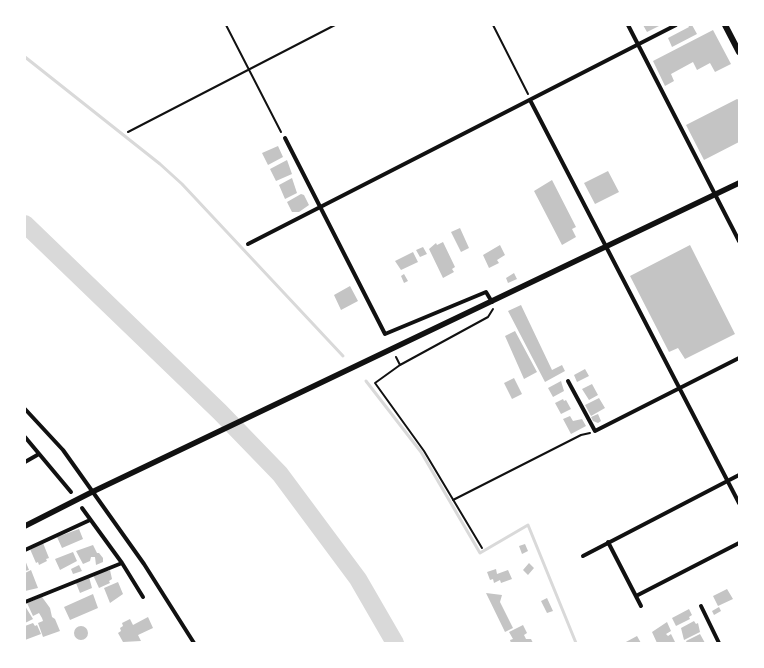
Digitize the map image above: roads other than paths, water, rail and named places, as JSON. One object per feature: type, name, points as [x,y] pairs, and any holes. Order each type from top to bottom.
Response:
[{"type":"highway","points":[[725,25],[739,52]]},
{"type":"main road","points":[[25,526],[92,492],[607,247],[739,182]]},
{"type":"street","points":[[628,25],[739,241]]},
{"type":"street","points":[[248,244],[676,25]]},
{"type":"street","points":[[530,100],[739,503]]},
{"type":"street","points":[[285,138],[385,334],[486,292],[492,302]]},
{"type":"street","points":[[568,381],[595,431],[739,358]]},
{"type":"street","points":[[25,409],[63,450],[144,564],[194,643]]},
{"type":"street","points":[[25,437],[70,492]]},
{"type":"street","points":[[25,462],[39,454]]},
{"type":"street","points":[[582,556],[739,475]]},
{"type":"street","points":[[82,508],[122,562],[143,597]]},
{"type":"street","points":[[25,550],[90,520]]},
{"type":"street","points":[[608,542],[641,606]]},
{"type":"street","points":[[636,596],[739,543]]},
{"type":"street","points":[[25,602],[122,562]]},
{"type":"street","points":[[702,606],[719,643]]},
{"type":"waterway","points":[[25,57],[160,164],[182,184],[343,356]]},
{"type":"waterway","points":[[25,224],[220,412],[280,474],[358,579],[395,643]]},
{"type":"waterway","points":[[366,381],[421,452],[480,553],[528,525],[576,643]]}]
